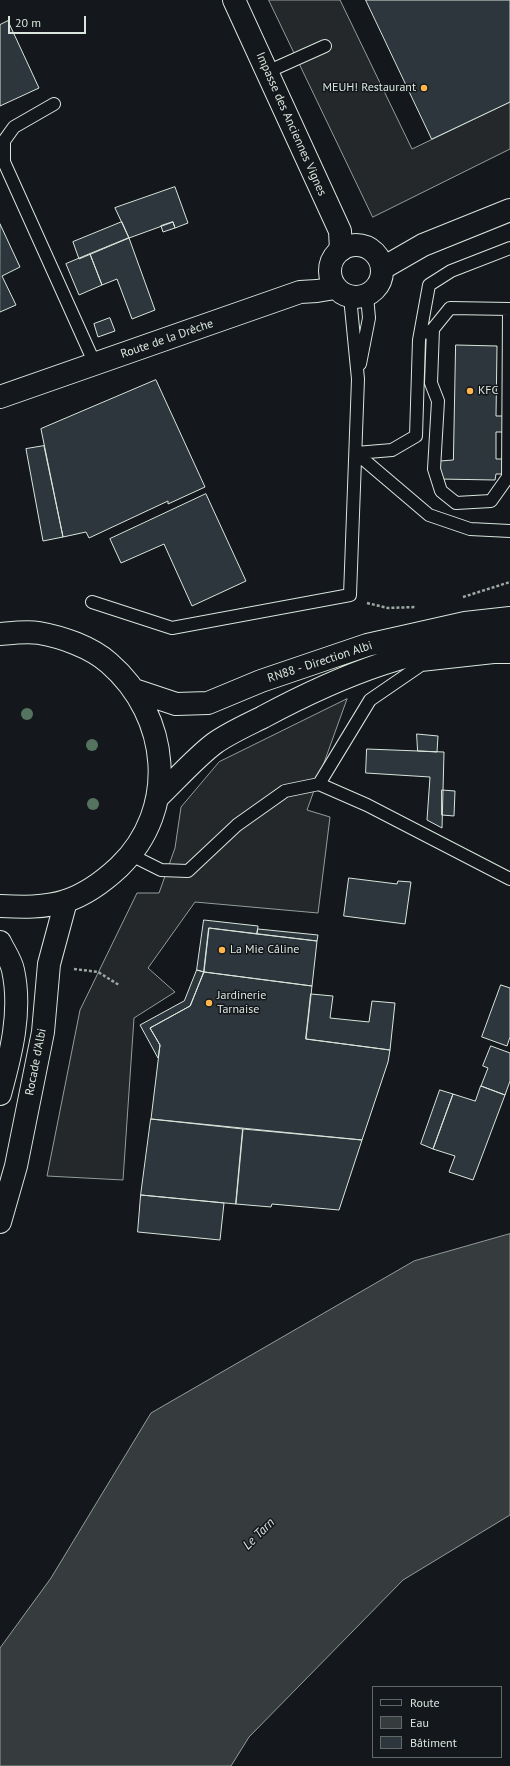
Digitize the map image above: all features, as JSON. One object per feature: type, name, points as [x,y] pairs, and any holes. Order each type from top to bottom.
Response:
[{"type":"main road","name":"Impasse des Anciennes Vignes","points":[[234,0],[340,231],[341,250]]},
{"type":"main road","points":[[380,262],[510,210]]},
{"type":"main road","points":[[350,245],[360,245],[370,248],[380,262],[383,276],[380,284],[374,292],[350,294],[331,278],[330,268],[334,258],[341,250],[350,245]]},
{"type":"main road","name":"Route de la Drêche","points":[[0,398],[300,292],[317,291],[350,294]]},
{"type":"main road","name":"RN88 - Direction Albi","points":[[134,690],[176,704],[208,703],[261,681],[367,645],[465,623],[510,618]]},
{"type":"main road","points":[[0,634],[38,633],[75,643],[108,662],[134,690],[152,723],[160,760],[158,798],[148,828],[131,855],[102,883],[66,901],[32,908],[0,906]]},
{"type":"main road","points":[[158,798],[215,743],[299,698],[362,671],[418,652],[477,641],[510,640]]},
{"type":"main road","name":"Rocade d'Albi","points":[[0,1222],[16,1166],[43,1032],[49,964],[66,901]]},
{"type":"main road","points":[[0,942],[13,969],[17,1005],[11,1053],[0,1094]]},
{"type":"lane","points":[[267,72],[326,46]]},
{"type":"lane","points":[[54,104],[14,127],[4,140],[4,162],[95,364]]},
{"type":"lane","points":[[356,453],[392,450],[416,436],[419,340],[429,285],[451,271],[510,248]]},
{"type":"lane","points":[[92,602],[172,628],[350,595],[358,379],[350,294]]},
{"type":"lane","points":[[350,294],[368,318],[358,379]]},
{"type":"lane","points":[[419,340],[434,329],[450,308],[510,309],[508,477],[491,501],[456,503],[441,490],[434,470],[438,401],[431,383],[434,329]]},
{"type":"lane","points":[[356,453],[429,515],[470,529],[510,531]]},
{"type":"lane","points":[[319,784],[370,700],[421,665],[494,657],[510,657]]},
{"type":"lane","points":[[131,855],[161,870],[188,871],[237,825],[286,791],[319,784],[367,805],[510,879]]},
{"type":"path","points":[[460,598],[510,582]]},
{"type":"path","points":[[350,595],[363,603],[388,608],[417,607]]},
{"type":"path","points":[[69,968],[98,972],[119,985]]},
{"type":"shaded area","points":[[269,0],[340,0],[412,149],[510,102],[510,149],[373,217]]},
{"type":"shaded area","points":[[347,699],[307,810],[330,817],[318,913],[195,902],[148,968],[175,992],[134,1018],[123,1180],[47,1176],[80,1010],[137,893],[159,893],[175,848],[181,807],[219,762]]},
{"type":"water","name":"Le Tarn","points":[[510,1234],[510,1515],[403,1580],[249,1737],[231,1766],[0,1766],[0,1648],[51,1578],[151,1413],[414,1261]]},
{"type":"building","points":[[366,0],[510,0],[510,102],[432,139]]},
{"type":"building","points":[[8,21],[39,88],[0,106],[0,25]]},
{"type":"building","points":[[175,187],[188,223],[175,228],[173,222],[129,238],[115,208]]},
{"type":"building","points":[[122,222],[129,238],[79,259],[73,242]]},
{"type":"building","points":[[173,222],[175,228],[163,232],[161,226]]},
{"type":"building","points":[[0,224],[20,267],[2,276],[16,305],[0,312]]},
{"type":"building","points":[[129,238],[155,310],[132,319],[117,279],[102,285],[90,254]]},
{"type":"building","points":[[90,254],[102,285],[79,295],[66,264]]},
{"type":"building","points":[[110,318],[115,331],[98,337],[94,324]]},
{"type":"building","points":[[456,345],[497,346],[496,416],[506,416],[506,432],[496,432],[496,459],[504,459],[504,474],[496,474],[495,480],[439,479],[440,461],[453,460]]},
{"type":"building","points":[[156,380],[205,487],[168,504],[168,501],[89,538],[86,532],[63,537],[41,429]]},
{"type":"building","points":[[44,446],[63,537],[43,541],[26,449]]},
{"type":"building","points":[[206,494],[246,581],[192,606],[164,544],[121,563],[110,539]]},
{"type":"building","points":[[417,734],[438,736],[437,752],[418,751]]},
{"type":"building","points":[[367,749],[444,752],[442,828],[427,820],[430,777],[366,773]]},
{"type":"building","points":[[442,790],[455,791],[454,816],[442,815]]},
{"type":"building","points":[[349,878],[397,884],[398,881],[411,882],[405,924],[344,916]]},
{"type":"building","points":[[204,920],[258,926],[257,934],[209,928],[204,972],[197,970]]},
{"type":"building","points":[[209,928],[317,941],[312,986],[204,972]]},
{"type":"building","points":[[258,929],[318,935],[317,941],[257,934]]},
{"type":"building","points":[[197,970],[204,972],[190,1006],[150,1028],[160,1045],[158,1058],[140,1025],[184,1001]]},
{"type":"building","points":[[204,972],[312,986],[306,1039],[390,1050],[388,1062],[362,1140],[151,1119],[160,1045],[150,1028],[190,1006]]},
{"type":"building","points":[[501,985],[510,988],[510,1037],[507,1046],[482,1037]]},
{"type":"building","points":[[311,994],[333,996],[330,1018],[369,1022],[372,1001],[395,1003],[390,1050],[306,1039]]},
{"type":"building","points":[[491,1046],[510,1053],[510,1081],[505,1095],[481,1086],[488,1068],[483,1066]]},
{"type":"building","points":[[481,1086],[505,1095],[473,1180],[449,1172],[455,1156],[433,1149],[453,1094],[475,1101]]},
{"type":"building","points":[[440,1090],[453,1094],[433,1149],[421,1144]]},
{"type":"building","points":[[151,1119],[243,1129],[236,1204],[141,1195]]},
{"type":"building","points":[[243,1129],[362,1140],[339,1210],[272,1204],[271,1207],[236,1204]]},
{"type":"building","points":[[141,1195],[224,1203],[220,1240],[138,1232]]},
{"type":"place","name":"MEUH! Restaurant","points":[[424,88]]},
{"type":"place","name":"KFC","points":[[470,391]]},
{"type":"place","name":"La Mie Câline","points":[[222,950]]},
{"type":"place","name":"Jardinerie Tarnaise","points":[[209,1003]]}]
